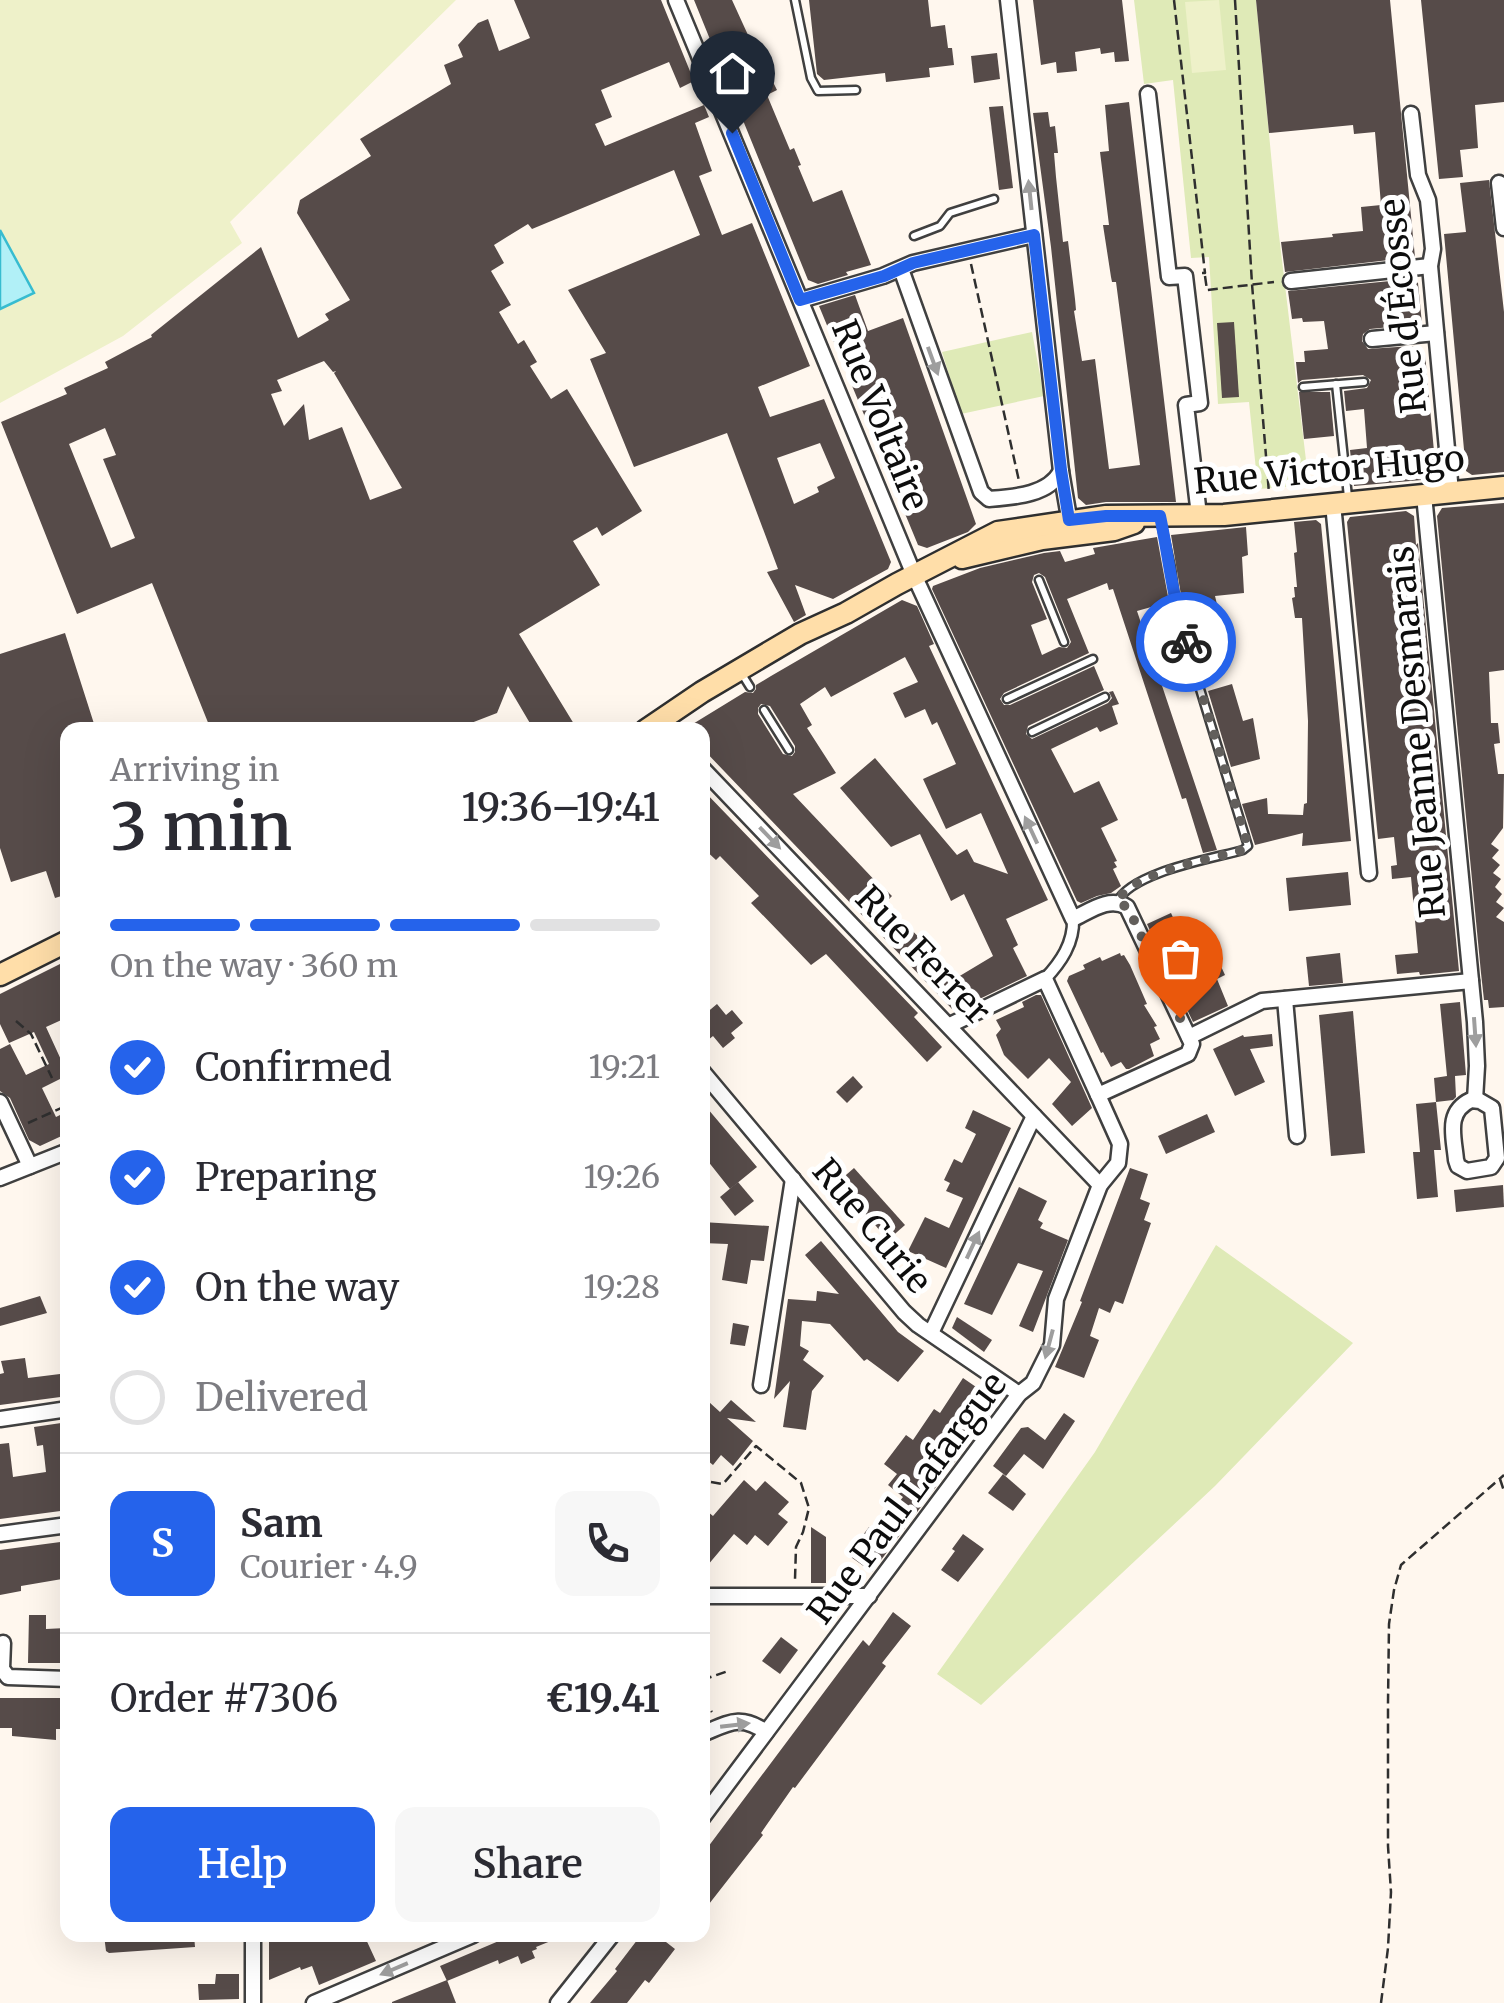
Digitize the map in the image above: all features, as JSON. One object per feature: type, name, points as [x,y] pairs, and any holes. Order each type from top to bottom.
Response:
[{"type":"main road","name":"Rue Victor Hugo","points":[[666,722],[744,678],[800,634],[936,565],[1070,528],[1114,530],[1160,516],[1270,510],[1504,486]]},
{"type":"main road","points":[[0,975],[60,945]]},
{"type":"street","name":"Rue Voltaire","points":[[676,0],[914,575],[998,748],[1072,919]]},
{"type":"street","points":[[1008,0],[1070,528]]},
{"type":"street","points":[[1148,94],[1168,277],[1185,276],[1200,403],[1186,405],[1198,515]]},
{"type":"street","name":"Rue d'Écosse","points":[[1411,114],[1418,175],[1428,200],[1430,266],[1452,492]]},
{"type":"street","points":[[1499,184],[1504,228]]},
{"type":"street","points":[[800,300],[913,263],[1034,235]]},
{"type":"street","points":[[1291,281],[1430,266]]},
{"type":"street","points":[[901,269],[978,488],[990,499],[1022,494],[1047,488],[1061,470]]},
{"type":"street","points":[[1372,339],[1436,333]]},
{"type":"street","name":"Rue Jeanne Desmarais","points":[[1424,494],[1478,1066],[1476,1100]]},
{"type":"street","points":[[1341,503],[1369,873]]},
{"type":"street","name":"Rue Ferrer","points":[[710,776],[1100,1185]]},
{"type":"street","points":[[950,1026],[1044,980],[1069,944],[1072,919],[1117,902],[1131,914],[1192,1044],[1188,1054],[1098,1095],[1044,980]]},
{"type":"street","points":[[1189,1038],[1258,1002],[1470,982]]},
{"type":"street","points":[[1285,998],[1297,1136]]},
{"type":"street","name":"Rue Curie","points":[[710,1080],[904,1312],[1019,1394]]},
{"type":"street","name":"Rue Paul Lafargue","points":[[710,1807],[1019,1394],[1039,1374],[1052,1345],[1056,1299],[1100,1185],[1118,1163],[1120,1144],[1098,1095]]},
{"type":"street","points":[[1476,1100],[1498,1108],[1495,1163],[1485,1170],[1462,1169],[1456,1160],[1453,1118],[1464,1102],[1476,1100]]},
{"type":"street","points":[[0,1102],[30,1166]]},
{"type":"street","points":[[931,1333],[1034,1116]]},
{"type":"street","points":[[0,1178],[60,1155]]},
{"type":"street","points":[[761,1385],[793,1179]]},
{"type":"street","points":[[0,1418],[60,1410]]},
{"type":"street","points":[[0,1534],[60,1527]]},
{"type":"street","points":[[710,1596],[869,1596]]},
{"type":"street","points":[[4,1643],[2,1669],[8,1677],[60,1678]]},
{"type":"street","points":[[710,1731],[739,1721],[766,1732]]},
{"type":"street","points":[[253,1942],[253,2003]]},
{"type":"street","points":[[314,2003],[458,1942]]},
{"type":"street","points":[[558,2003],[606,1942]]},
{"type":"lane","points":[[794,0],[810,78],[818,91],[856,90]]},
{"type":"lane","points":[[914,236],[940,226],[950,213],[994,199]]},
{"type":"lane","points":[[1303,388],[1364,382]]},
{"type":"lane","points":[[1336,384],[1341,503]]},
{"type":"lane","points":[[1117,902],[1123,891],[1168,870],[1248,846],[1177,614],[1160,516]]},
{"type":"lane","points":[[1039,580],[1064,642]]},
{"type":"lane","points":[[1007,699],[1093,659]]},
{"type":"lane","points":[[1032,732],[1105,697]]},
{"type":"lane","points":[[764,710],[788,750]]},
{"type":"path","points":[[1174,0],[1207,290],[1291,281]]},
{"type":"path","points":[[1235,0],[1270,510]]},
{"type":"path","points":[[968,250],[1022,494]]},
{"type":"path","points":[[16,1021],[30,1034],[52,1078]]},
{"type":"path","points":[[26,1125],[60,1109]]},
{"type":"path","points":[[711,1482],[722,1484],[756,1446],[801,1483],[809,1508],[796,1547],[795,1596]]},
{"type":"path","points":[[1502,1477],[1504,1491]]},
{"type":"path","points":[[1381,2003],[1391,1892],[1388,1624],[1394,1590],[1401,1564],[1502,1477]]},
{"type":"path","points":[[710,1677],[728,1671]]},
{"type":"green space","points":[[0,0],[456,0],[230,222],[242,243],[123,336],[0,403]]},
{"type":"green space","points":[[1134,0],[1256,0],[1309,485],[1258,489],[1249,402],[1218,404],[1209,257],[1191,258],[1173,80],[1144,84]]},
{"type":"green space","points":[[1219,0],[1226,70],[1192,73],[1185,2]]},
{"type":"green space","points":[[1032,332],[1044,396],[961,414],[942,352]]},
{"type":"green space","points":[[1216,1245],[1353,1343],[1215,1486],[981,1705],[937,1674],[1095,1452]]},
{"type":"water","points":[[0,230],[34,293],[0,309]]},
{"type":"building","points":[[514,0],[661,0],[694,81],[680,88],[669,62],[601,90],[612,117],[595,124],[605,146],[704,105],[709,117],[695,123],[712,171],[699,176],[722,235],[752,223],[810,366],[758,387],[770,417],[824,399],[891,562],[888,569],[833,599],[795,585],[806,615],[794,622],[767,572],[778,569],[727,433],[634,467],[590,359],[606,353],[568,290],[700,235],[674,170],[532,229],[528,224],[494,245],[504,263],[491,271],[511,305],[499,312],[518,344],[524,340],[537,362],[530,366],[551,399],[567,389],[642,511],[602,536],[597,527],[573,541],[600,585],[519,634],[573,722],[529,722],[508,686],[497,713],[474,722],[208,722],[152,583],[77,614],[1,422],[67,394],[64,388],[108,368],[105,362],[152,337],[261,247],[298,338],[329,320],[325,314],[350,300],[297,213],[300,200],[371,156],[360,139],[451,84],[444,65],[463,57],[458,45],[478,23],[488,19],[499,51],[530,38]],"holes":[[[324,361],[336,371],[402,488],[370,500],[342,427],[309,440],[304,404],[284,426],[271,394],[282,391],[277,380]],[[105,428],[116,455],[103,459],[135,538],[111,548],[69,444]],[[820,443],[835,478],[817,487],[819,492],[794,504],[777,458]]]},
{"type":"building","points":[[694,0],[732,0],[753,46],[752,57],[762,81],[771,78],[777,90],[767,95],[790,150],[794,148],[813,202],[842,190],[871,265],[818,284],[808,280]]},
{"type":"building","points":[[809,0],[928,0],[931,27],[945,25],[954,65],[929,68],[930,77],[886,82],[885,73],[824,80],[817,74]]},
{"type":"building","points":[[1033,0],[1122,0],[1129,61],[1115,62],[1114,52],[1101,54],[1100,48],[1075,52],[1077,71],[1057,73],[1056,62],[1041,65]]},
{"type":"building","points":[[1256,0],[1390,0],[1415,257],[1285,272],[1281,242],[1363,231],[1361,207],[1381,205],[1375,132],[1354,134],[1353,125],[1269,133]]},
{"type":"building","points":[[1421,0],[1504,0],[1504,102],[1475,105],[1478,148],[1460,150],[1463,177],[1439,179]]},
{"type":"building","points":[[997,53],[1000,79],[974,83],[971,56]]},
{"type":"building","points":[[1129,102],[1176,502],[1086,505],[1078,498],[1033,113],[1048,112],[1050,127],[1055,126],[1063,242],[1068,241],[1082,361],[1095,359],[1109,469],[1140,465],[1116,282],[1112,282],[1103,225],[1109,225],[1100,152],[1109,151],[1105,105]]},
{"type":"building","points":[[1003,106],[1013,188],[999,190],[989,107]]},
{"type":"building","points":[[1489,180],[1504,312],[1504,472],[1472,475],[1466,471],[1444,234],[1466,232],[1460,183]]},
{"type":"building","points":[[1411,279],[1418,283],[1422,324],[1370,329],[1363,334],[1362,341],[1368,349],[1412,346],[1425,354],[1436,473],[1433,479],[1354,486],[1350,450],[1367,448],[1364,409],[1346,411],[1344,391],[1367,388],[1371,380],[1363,375],[1298,383],[1296,362],[1305,362],[1304,351],[1328,349],[1324,321],[1292,319],[1288,291]]},
{"type":"building","points":[[855,295],[868,331],[903,318],[976,524],[968,532],[927,548],[918,545],[819,306]]},
{"type":"building","points":[[1234,322],[1239,397],[1222,398],[1217,323]]},
{"type":"building","points":[[1299,392],[1330,392],[1334,436],[1304,439]]},
{"type":"building","points":[[1504,503],[1504,670],[1489,672],[1491,723],[1498,723],[1500,743],[1494,744],[1498,774],[1504,774],[1503,828],[1491,844],[1499,850],[1492,858],[1500,865],[1493,873],[1501,879],[1495,887],[1502,894],[1496,902],[1504,908],[1496,917],[1504,922],[1504,1007],[1489,1008],[1488,1000],[1484,1000],[1481,973],[1437,516],[1442,508]]},
{"type":"building","points":[[1406,511],[1414,516],[1418,543],[1459,971],[1420,975],[1397,974],[1395,955],[1418,953],[1411,877],[1392,879],[1391,866],[1397,865],[1394,837],[1378,839],[1347,522],[1350,517]]},
{"type":"building","points":[[1316,520],[1321,524],[1351,841],[1302,846],[1303,833],[1255,845],[1242,804],[1267,798],[1268,814],[1303,815],[1307,803],[1308,721],[1302,618],[1295,618],[1292,598],[1297,587],[1294,522]]},
{"type":"building","points":[[1246,527],[1248,555],[1242,557],[1244,593],[1215,596],[1222,625],[1204,630],[1208,640],[1194,645],[1184,613],[1171,535]]},
{"type":"building","points":[[1157,537],[1169,602],[1137,611],[1217,850],[1203,853],[1113,589],[1109,590],[1107,583],[1067,599],[1089,653],[1004,693],[1000,699],[1004,705],[1010,705],[1094,666],[1104,690],[1028,726],[1026,734],[1032,739],[1108,703],[1112,698],[1109,692],[1113,691],[1119,704],[1112,706],[1118,724],[1100,732],[1097,727],[1051,749],[1074,793],[1099,781],[1118,820],[1101,828],[1117,861],[1113,869],[1121,886],[1081,903],[932,589],[980,568],[1060,551],[1065,562],[1095,554],[1093,548]],"holes":[[[1039,573],[1045,577],[1071,642],[1067,648],[1059,647],[1042,655],[1031,625],[1047,619],[1032,582]]]},
{"type":"building","points":[[902,600],[917,606],[934,644],[929,646],[1048,900],[1006,919],[1018,945],[1013,948],[1027,976],[952,1009],[710,756],[710,722],[696,722],[745,692],[753,693],[756,685]],"holes":[[[905,657],[918,682],[893,693],[905,718],[925,709],[932,725],[937,722],[956,764],[923,779],[946,829],[981,813],[1008,874],[974,862],[967,849],[957,855],[875,758],[840,788],[891,847],[920,834],[951,901],[964,894],[993,956],[958,977],[885,903],[892,896],[793,794],[836,773],[807,728],[812,725],[800,704],[825,687],[831,697]],[[761,704],[770,706],[795,746],[792,756],[783,754],[758,714]]]},
{"type":"building","points":[[65,633],[93,722],[60,722],[60,896],[55,898],[46,871],[11,882],[0,848],[0,654]]},
{"type":"building","points":[[1232,684],[1243,721],[1253,718],[1260,759],[1231,767],[1208,691]]},
{"type":"building","points":[[710,797],[918,1013],[914,1017],[942,1047],[927,1062],[826,954],[811,965],[751,903],[759,896],[720,856],[716,860],[710,854]]},
{"type":"building","points":[[1348,872],[1351,905],[1289,911],[1286,878]]},
{"type":"building","points":[[1171,913],[1176,924],[1183,921],[1203,956],[1214,951],[1225,975],[1217,979],[1228,1006],[1193,1022],[1147,924]]},
{"type":"building","points":[[1120,953],[1130,965],[1160,1039],[1150,1044],[1154,1056],[1129,1069],[1121,1062],[1111,1067],[1101,1053],[1067,981],[1069,976],[1085,969],[1083,965]]},
{"type":"building","points":[[1340,953],[1343,983],[1309,986],[1306,957]]},
{"type":"building","points":[[60,964],[60,1021],[46,1027],[60,1058],[60,1079],[42,1088],[56,1117],[60,1115],[60,1137],[40,1146],[29,1140],[10,1098],[0,1091],[0,1049],[10,1044],[26,1075],[49,1064],[34,1032],[9,1043],[0,1024],[0,994]]},
{"type":"building","points":[[1041,995],[1092,1108],[1072,1126],[1052,1104],[1071,1082],[1049,1058],[1028,1079],[1004,1055],[996,1035],[1001,1029],[996,1020],[1024,1007],[1022,1002]]},
{"type":"building","points":[[1460,1002],[1466,1075],[1455,1076],[1453,1100],[1436,1102],[1434,1078],[1447,1076],[1440,1004]]},
{"type":"building","points":[[717,1004],[726,1015],[732,1010],[743,1023],[731,1033],[735,1038],[723,1048],[713,1036],[710,1038],[710,1010]]},
{"type":"building","points":[[1353,1011],[1365,1153],[1331,1156],[1319,1015]]},
{"type":"building","points":[[1272,1034],[1273,1046],[1250,1049],[1265,1082],[1235,1096],[1213,1049],[1243,1035]]},
{"type":"building","points":[[853,1076],[863,1087],[847,1103],[836,1092]]},
{"type":"building","points":[[1436,1102],[1441,1150],[1434,1150],[1438,1197],[1417,1199],[1413,1152],[1420,1152],[1416,1104]]},
{"type":"building","points":[[973,1110],[1011,1128],[946,1268],[908,1251],[925,1217],[949,1228],[963,1198],[946,1191],[950,1183],[944,1180],[954,1159],[962,1163],[976,1134],[965,1128]]},
{"type":"building","points":[[710,1111],[757,1167],[730,1189],[710,1164]]},
{"type":"building","points":[[1207,1114],[1215,1132],[1166,1154],[1158,1136]]},
{"type":"building","points":[[854,1168],[905,1225],[888,1240],[838,1182]]},
{"type":"building","points":[[1130,1168],[1148,1174],[1140,1199],[1150,1203],[1144,1220],[1151,1223],[1123,1304],[1115,1301],[1110,1313],[1099,1308],[1090,1336],[1099,1340],[1084,1378],[1055,1367]]},
{"type":"building","points":[[738,1182],[754,1201],[735,1216],[720,1197]]},
{"type":"building","points":[[1503,1185],[1504,1207],[1456,1212],[1454,1190]]},
{"type":"building","points":[[1019,1187],[1047,1201],[1038,1220],[1043,1223],[1040,1228],[1068,1240],[1033,1332],[1019,1326],[1043,1271],[1018,1263],[992,1315],[964,1304]]},
{"type":"building","points":[[710,1222],[769,1226],[764,1261],[751,1260],[747,1284],[722,1280],[728,1244],[710,1243]]},
{"type":"building","points":[[821,1241],[898,1332],[924,1351],[898,1382],[867,1359],[864,1361],[830,1324],[802,1321],[800,1346],[809,1351],[803,1360],[824,1376],[812,1391],[806,1430],[783,1427],[790,1381],[774,1399],[788,1299],[816,1301],[817,1291],[839,1294],[805,1255]]},
{"type":"building","points":[[40,1296],[47,1313],[0,1326],[0,1308]]},
{"type":"building","points":[[957,1317],[992,1340],[984,1352],[952,1328]]},
{"type":"building","points":[[733,1323],[749,1326],[745,1346],[730,1344]]},
{"type":"building","points":[[25,1358],[28,1378],[60,1374],[60,1397],[0,1405],[0,1374],[4,1373],[1,1361]]},
{"type":"building","points":[[963,1378],[992,1398],[983,1410],[990,1415],[872,1572],[848,1555],[869,1527],[876,1532],[903,1497],[888,1485],[897,1474],[884,1464],[906,1435],[913,1440],[934,1409],[940,1413]]},
{"type":"building","points":[[731,1400],[756,1422],[727,1418],[753,1441],[733,1466],[721,1455],[713,1465],[710,1463],[710,1403],[720,1412]]},
{"type":"building","points":[[1064,1413],[1075,1421],[1043,1469],[1024,1454],[1006,1476],[993,1466],[1021,1428],[1028,1427],[1045,1440]]},
{"type":"building","points":[[60,1423],[60,1511],[0,1519],[0,1444],[9,1443],[13,1477],[46,1472],[43,1445],[37,1446],[34,1427]]},
{"type":"building","points":[[1003,1474],[1026,1494],[1013,1511],[988,1493]]},
{"type":"building","points":[[744,1480],[756,1491],[765,1481],[789,1502],[778,1514],[788,1522],[768,1546],[755,1535],[747,1545],[734,1534],[710,1562],[710,1514],[713,1516]]},
{"type":"building","points":[[811,1527],[826,1537],[826,1583],[811,1583]]},
{"type":"building","points":[[963,1534],[984,1549],[958,1582],[941,1570]]},
{"type":"building","points":[[60,1542],[60,1579],[21,1586],[21,1591],[0,1595],[0,1550]]},
{"type":"building","points":[[893,1612],[911,1626],[882,1663],[886,1666],[710,1903],[710,1844],[863,1640],[869,1646]]},
{"type":"building","points":[[29,1615],[46,1615],[46,1629],[60,1628],[60,1663],[28,1663]]},
{"type":"building","points":[[781,1637],[798,1650],[780,1674],[762,1661]]},
{"type":"building","points":[[0,1698],[60,1698],[56,1740],[12,1736],[12,1728],[0,1728]]},
{"type":"building","points":[[105,1942],[195,1942],[195,1947],[109,1953]]},
{"type":"building","points":[[269,1942],[367,1942],[376,1961],[319,1985],[312,1966],[269,1980]]},
{"type":"building","points":[[497,1942],[548,1942],[532,1951],[535,1958],[521,1964],[518,1956],[499,1964],[498,1960],[447,1981],[440,1966]]},
{"type":"building","points":[[636,1942],[666,1942],[675,1949],[649,1983],[645,1980],[627,2003],[590,2003]]},
{"type":"building","points":[[216,1974],[239,1974],[239,1999],[199,2000],[198,1984],[215,1984]]},
{"type":"building","points":[[447,1980],[456,2003],[392,2003],[392,2002]]},
{"type":"way so far","points":[[1180,1018],[1131,914],[1117,902],[1123,891],[1168,870],[1248,846],[1186,642]]},
{"type":"route","points":[[732,133],[800,300],[884,276],[913,263],[1034,235],[1069,520],[1160,516],[1177,614],[1186,642]]}]
